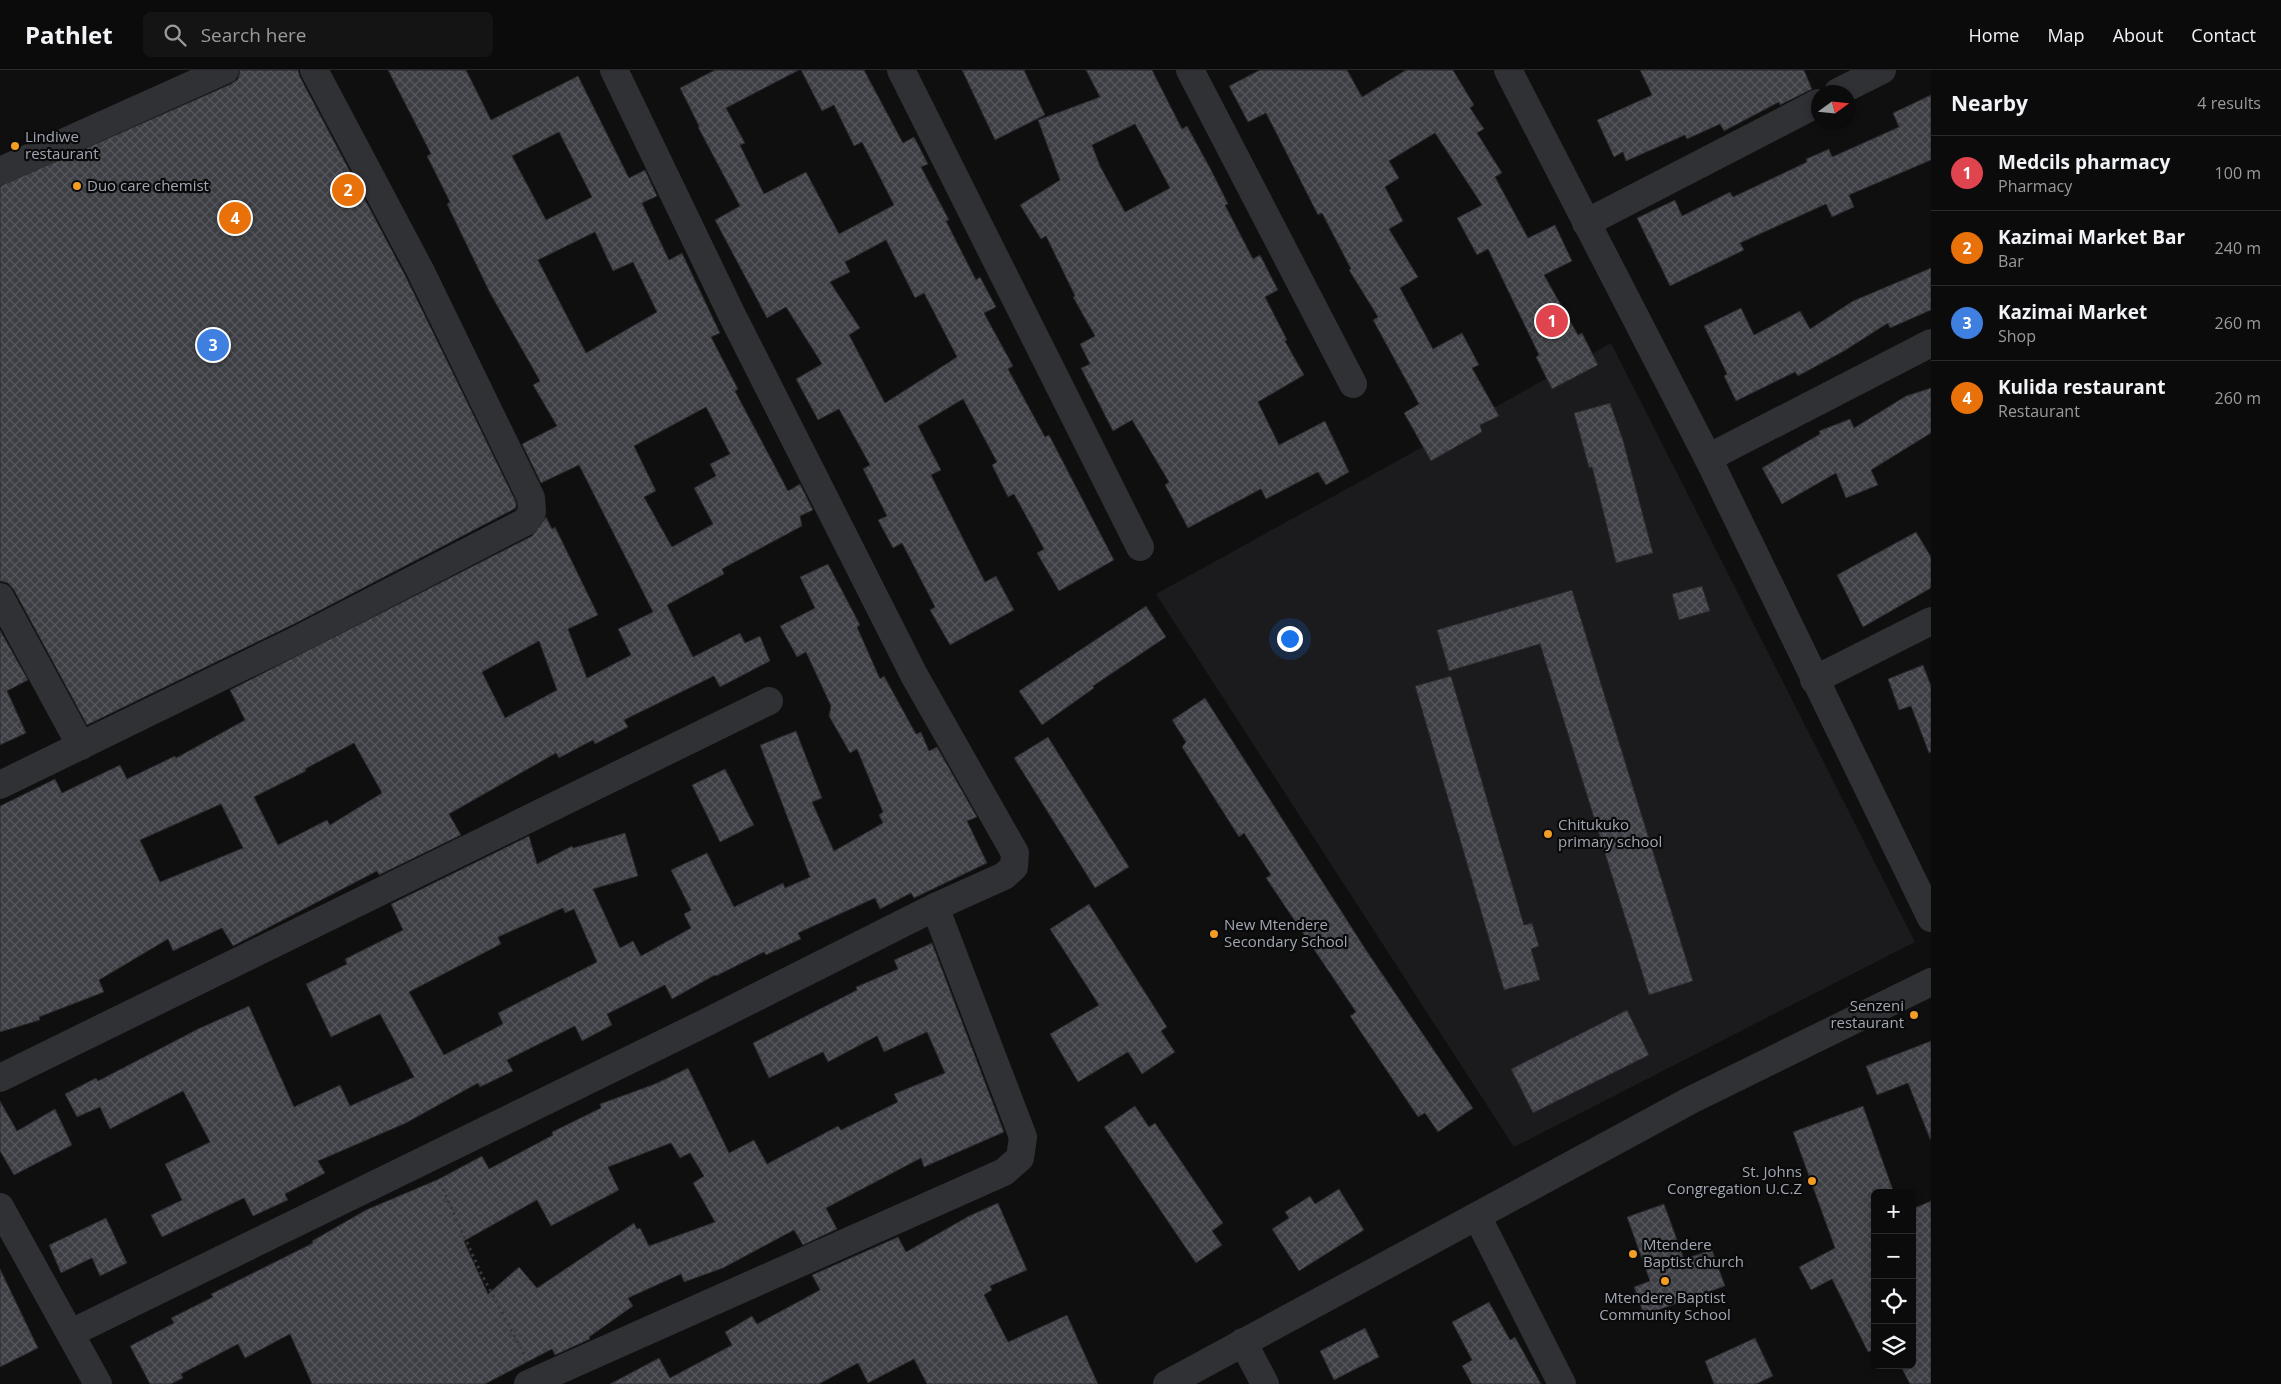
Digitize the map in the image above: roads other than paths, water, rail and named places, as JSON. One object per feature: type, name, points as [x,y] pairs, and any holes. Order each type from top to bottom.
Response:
[{"type":"street","points":[[0,172],[225,70]]},
{"type":"street","points":[[0,785],[302,638],[525,522],[532,512],[531,498],[420,270],[314,70]]},
{"type":"street","points":[[71,1333],[703,1024],[935,907],[1004,876],[1014,867],[1015,853],[910,666],[736,322],[614,70]]},
{"type":"street","points":[[901,70],[1140,547]]},
{"type":"street","points":[[1190,70],[1353,384]]},
{"type":"street","points":[[1508,70],[1708,458],[1814,680],[1929,910]]},
{"type":"street","points":[[1852,85],[1882,70]]},
{"type":"street","points":[[1586,223],[1811,107]]},
{"type":"street","points":[[1708,458],[1931,343]]},
{"type":"street","points":[[0,596],[81,746]]},
{"type":"street","points":[[1814,680],[1931,621]]},
{"type":"street","points":[[0,1078],[769,701]]},
{"type":"street","points":[[533,1381],[1004,1172],[1020,1158],[1023,1137],[935,907]]},
{"type":"street","points":[[1167,1384],[1691,1100],[1931,982]]},
{"type":"street","points":[[0,1207],[6,1235],[71,1333],[98,1384]]},
{"type":"street","points":[[1478,1216],[1562,1384]]},
{"type":"street","points":[[1243,1342],[1265,1384]]},
{"type":"place","name":"Lindiwe restaurant","points":[[15,146]]},
{"type":"place","name":"Duo care chemist","points":[[77,186]]},
{"type":"place","name":"Kazimai Market Bar","points":[[348,190]]},
{"type":"place","name":"Kulida restaurant","points":[[235,218]]},
{"type":"place","name":"Medcils pharmacy","points":[[1552,321]]},
{"type":"place","name":"Kazimai Market","points":[[213,345]]},
{"type":"place","name":"Chitukuko primary school","points":[[1548,834]]},
{"type":"place","name":"New Mtendere Secondary School","points":[[1214,934]]},
{"type":"place","name":"Senzeni restaurant","points":[[1914,1015]]},
{"type":"place","name":"St. Johns Congregation U.C.Z","points":[[1812,1181]]},
{"type":"place","name":"Mtendere Baptist church","points":[[1633,1254]]},
{"type":"place","name":"Mtendere Baptist Community School","points":[[1665,1281]]}]
